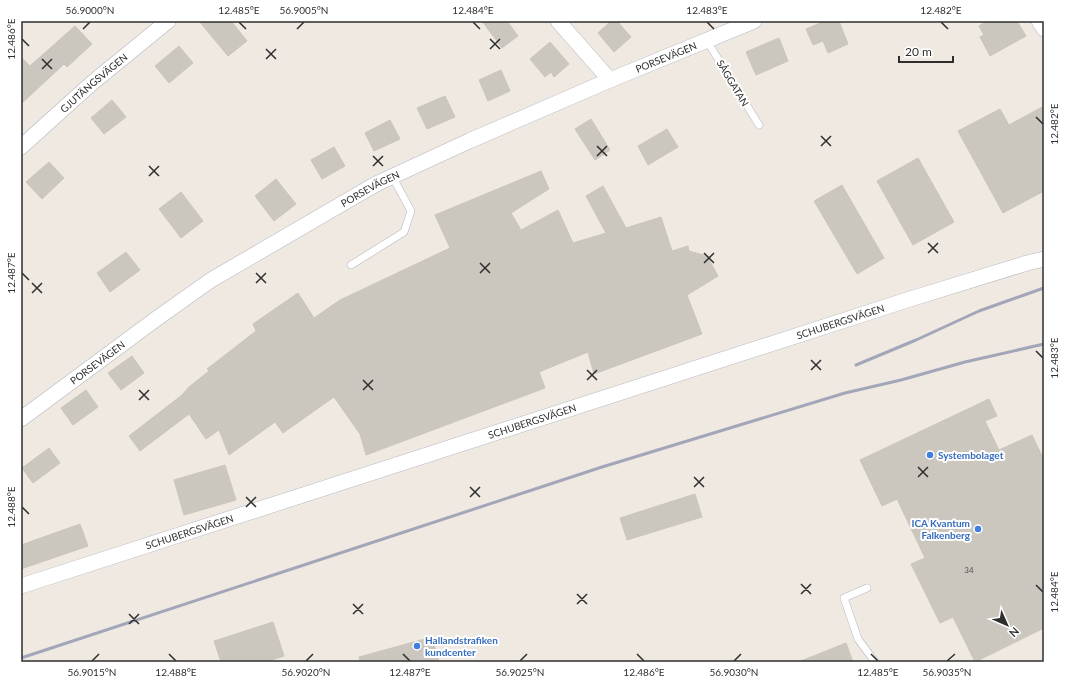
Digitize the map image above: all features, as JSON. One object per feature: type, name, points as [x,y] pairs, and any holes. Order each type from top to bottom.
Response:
[{"type":"street","name":"GJUTÄNGSVÄGEN","points":[[21,147],[92,83],[168,21]]},
{"type":"street","points":[[558,21],[610,80]]},
{"type":"street","name":"PORSEVÄGEN","points":[[21,418],[211,280],[349,199],[392,176],[469,141],[610,80],[754,21]]},
{"type":"street","points":[[1039,21],[1044,30]]},
{"type":"street","name":"SCHUBERGSVÄGEN","points":[[21,586],[1026,262],[1044,259]]},
{"type":"lane","name":"SÅGGATAN","points":[[707,41],[759,125]]},
{"type":"lane","points":[[351,265],[404,232],[411,211],[392,176]]},
{"type":"lane","points":[[867,588],[844,598],[858,639],[876,662]]},
{"type":"building","points":[[199,21],[231,21],[247,41],[228,56]]},
{"type":"building","points":[[482,21],[507,21],[518,36],[502,48]]},
{"type":"building","points":[[611,21],[617,21],[631,37],[614,52],[598,33]]},
{"type":"building","points":[[825,21],[839,21],[848,44],[828,53],[823,41],[813,45],[806,29]]},
{"type":"building","points":[[987,21],[1017,21],[1026,36],[990,56],[980,37],[984,35],[979,26]]},
{"type":"building","points":[[75,26],[92,44],[67,67],[64,64],[21,104],[21,57],[30,66]]},
{"type":"building","points":[[779,38],[788,61],[756,75],[746,52]]},
{"type":"building","points":[[550,42],[569,64],[554,77],[551,72],[545,77],[530,59]]},
{"type":"building","points":[[179,46],[193,63],[169,83],[155,66]]},
{"type":"building","points":[[501,70],[510,91],[488,101],[479,80]]},
{"type":"building","points":[[445,96],[455,117],[427,129],[417,108]]},
{"type":"building","points":[[112,100],[126,117],[104,134],[91,118]]},
{"type":"building","points":[[1044,106],[1044,191],[1003,213],[958,131],[1000,109],[1009,125]]},
{"type":"building","points":[[591,119],[610,150],[595,160],[575,129]]},
{"type":"building","points":[[390,120],[400,139],[374,151],[365,133]]},
{"type":"building","points":[[667,129],[678,147],[648,165],[638,146]]},
{"type":"building","points":[[334,147],[345,166],[322,179],[311,160]]},
{"type":"building","points":[[918,158],[954,222],[913,245],[877,181]]},
{"type":"building","points":[[49,162],[64,178],[42,199],[26,182]]},
{"type":"building","points":[[541,171],[549,189],[511,213],[521,230],[558,210],[573,243],[606,233],[586,196],[603,186],[626,228],[661,217],[672,251],[688,246],[689,251],[707,256],[718,276],[687,295],[702,334],[594,374],[588,352],[539,372],[545,388],[366,455],[360,434],[334,397],[283,433],[275,422],[229,455],[219,430],[206,439],[189,414],[140,451],[129,436],[182,395],[189,387],[209,371],[207,369],[256,331],[253,324],[298,293],[314,318],[340,300],[450,248],[435,215]]},
{"type":"building","points":[[276,179],[296,204],[274,221],[255,196]]},
{"type":"building","points":[[842,185],[884,258],[857,274],[814,201]]},
{"type":"building","points":[[181,192],[203,221],[181,238],[159,209]]},
{"type":"building","points":[[126,252],[140,270],[110,292],[97,273]]},
{"type":"building","points":[[132,356],[144,373],[121,390],[108,373]]},
{"type":"building","points":[[86,390],[98,407],[73,425],[61,408]]},
{"type":"building","name":"ICA Kvantum Falkenberg","points":[[989,399],[997,416],[985,421],[999,450],[1032,435],[1044,460],[1044,628],[975,662],[953,617],[940,623],[911,564],[925,558],[897,499],[882,506],[860,460]]},
{"type":"building","points":[[49,448],[60,463],[33,483],[22,468]]},
{"type":"building","points":[[225,465],[236,500],[184,515],[174,480]]},
{"type":"building","points":[[695,494],[702,517],[627,540],[620,518]]},
{"type":"building","points":[[80,524],[88,546],[21,569],[21,545]]},
{"type":"building","points":[[273,622],[284,656],[266,662],[221,662],[214,641]]},
{"type":"building","name":"Hallandstrafiken kundcenter","points":[[432,637],[439,662],[360,662],[359,657]]},
{"type":"building","points":[[846,643],[853,662],[801,662],[801,661]]},
{"type":"railway","points":[[856,365],[916,340],[979,311],[1044,288]]},
{"type":"railway","points":[[21,658],[602,467],[845,393],[901,380],[965,362],[1044,344]]},
{"type":"place","name":"Systembolaget","points":[[930,455]]},
{"type":"place","name":"ICA Kvantum Falkenberg","points":[[978,529]]},
{"type":"place","name":"Hallandstrafiken kundcenter","points":[[417,646]]}]
